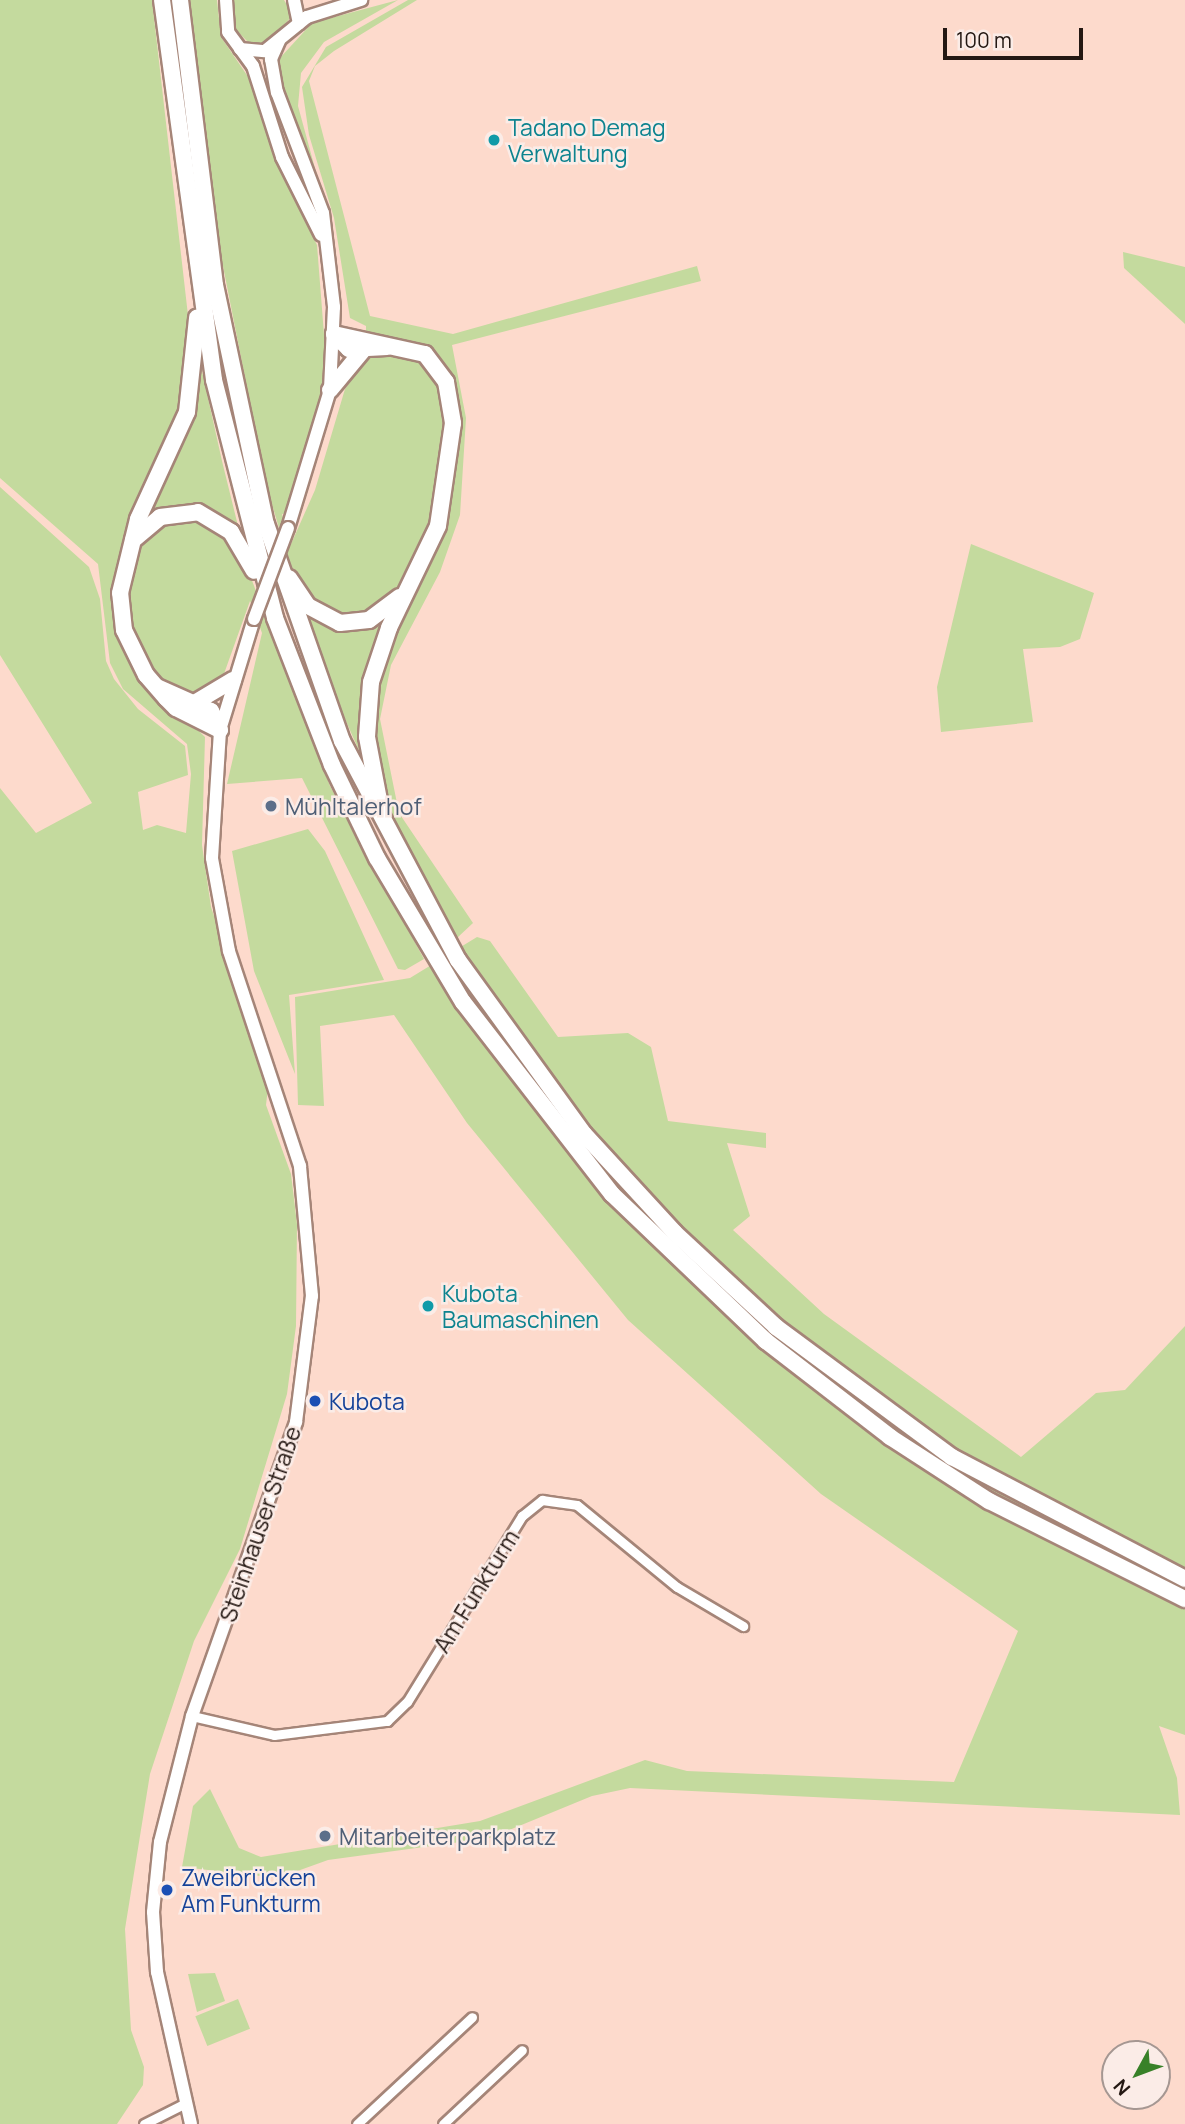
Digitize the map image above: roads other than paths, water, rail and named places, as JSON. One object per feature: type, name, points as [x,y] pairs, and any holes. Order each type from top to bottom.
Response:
[{"type":"highway","points":[[162,0],[198,284],[241,503],[270,601],[332,765],[427,946],[501,1056],[612,1194],[731,1311],[890,1437],[1040,1529],[1185,1599]]},
{"type":"highway","points":[[180,0],[215,285],[266,524],[313,669],[389,842],[464,970],[545,1085],[627,1184],[722,1280],[845,1383],[952,1457],[1185,1579]]},
{"type":"highway","points":[[198,284],[187,412],[131,543],[121,578],[124,630],[157,687],[186,715],[220,730]]},
{"type":"highway","points":[[334,334],[400,345],[425,354],[440,371],[453,423],[444,506],[375,663],[367,713],[373,776],[389,842]]},
{"type":"highway","points":[[334,334],[345,347],[364,349],[400,345]]},
{"type":"highway","points":[[330,390],[364,349]]},
{"type":"highway","points":[[131,543],[168,514],[206,515],[235,537],[270,601]]},
{"type":"highway","points":[[266,524],[292,586],[327,620],[369,620],[408,588]]},
{"type":"highway","points":[[191,705],[233,680]]},
{"type":"highway","points":[[157,687],[191,705],[211,711],[220,730]]},
{"type":"main road","points":[[226,0],[225,23],[253,66],[282,157],[327,252]]},
{"type":"main road","points":[[294,0],[299,23]]},
{"type":"main road","points":[[240,49],[265,51],[299,23],[361,0]]},
{"type":"main road","name":"Steinhauser Straße","points":[[191,2124],[162,2019],[153,1912],[167,1807],[192,1716],[296,1422],[313,1296],[300,1166],[229,951],[211,841],[220,730],[233,680],[288,528],[330,390],[334,334],[320,203],[277,92],[271,59],[279,41]]},
{"type":"street","name":"Am Funkturm","points":[[192,1716],[274,1735],[387,1721],[407,1702],[522,1516],[542,1500],[577,1505],[677,1587],[743,1626]]},
{"type":"street","points":[[356,2124],[472,2017]]},
{"type":"street","points":[[443,2124],[522,2050]]},
{"type":"street","points":[[144,2124],[184,2104]]},
{"type":"place","name":"Tadano Demag Verwaltung","points":[[494,140]]},
{"type":"place","name":"Mühltalerhof","points":[[271,806]]},
{"type":"place","name":"Kubota Baumaschinen","points":[[428,1306]]},
{"type":"place","name":"Kubota","points":[[315,1401]]},
{"type":"place","name":"Mitarbeiterparkplatz","points":[[325,1836]]},
{"type":"place","name":"Zweibrücken Am Funkturm","points":[[167,1890]]}]
